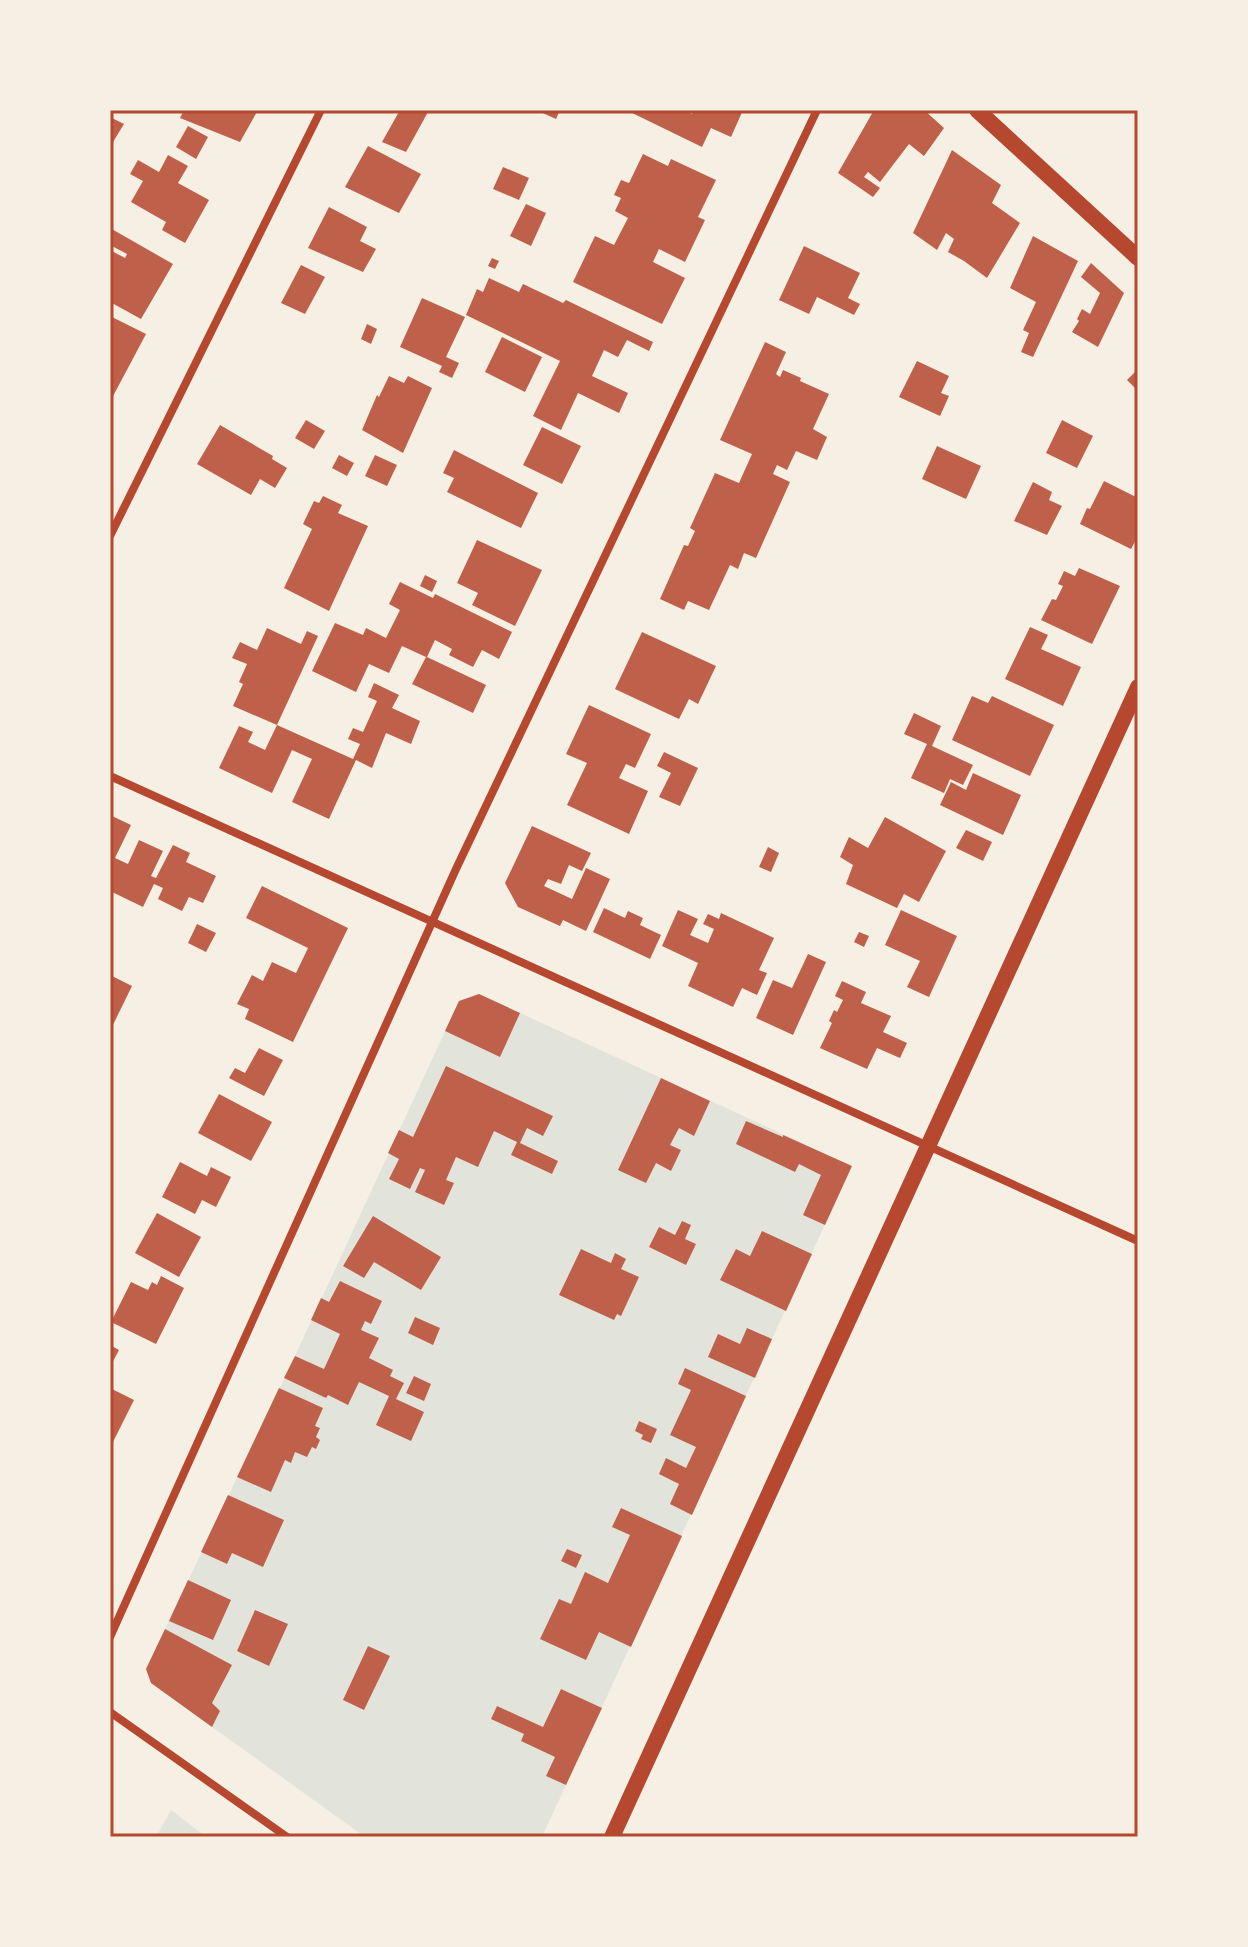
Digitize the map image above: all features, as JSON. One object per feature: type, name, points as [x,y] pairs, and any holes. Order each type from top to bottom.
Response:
[{"type":"main road","points":[[977,110],[1138,258]]},
{"type":"main road","points":[[612,1837],[1138,687]]},
{"type":"street","points":[[110,536],[321,110]]},
{"type":"street","points":[[110,1637],[456,869],[817,110]]},
{"type":"street","points":[[110,776],[1138,1241]]},
{"type":"street","points":[[110,1712],[287,1837]]},
{"type":"street","points":[[264,1837],[269,1825]]},
{"type":"shaded area","points":[[479,994],[852,1166],[542,1837],[365,1837],[151,1683],[146,1669],[459,1001]]},
{"type":"shaded area","points":[[171,1810],[205,1836],[205,1837],[156,1837]]},
{"type":"building","points":[[184,110],[258,110],[240,142],[180,118]]},
{"type":"building","points":[[400,110],[428,112],[406,152],[382,142]]},
{"type":"building","points":[[536,110],[560,110],[556,119]]},
{"type":"building","points":[[626,110],[684,110],[692,114],[694,110],[743,110],[731,137],[711,128],[702,147]]},
{"type":"building","points":[[874,110],[924,110],[944,128],[924,156],[909,144],[880,182],[868,172],[864,177],[880,188],[873,197],[838,173]]},
{"type":"building","points":[[110,117],[124,124],[110,147]]},
{"type":"building","points":[[188,126],[208,137],[196,159],[176,147]]},
{"type":"building","points":[[368,146],[421,174],[399,213],[345,187]]},
{"type":"building","points":[[952,150],[1001,185],[992,203],[1020,223],[987,278],[948,252],[954,239],[946,233],[937,250],[913,233]]},
{"type":"building","points":[[643,154],[668,166],[671,159],[716,180],[698,217],[705,220],[685,262],[659,249],[653,262],[685,278],[662,324],[573,282],[595,236],[614,245],[628,218],[615,211],[621,198],[614,195],[621,180],[629,183]]},
{"type":"building","points":[[168,155],[188,166],[178,183],[209,200],[185,243],[162,230],[166,222],[131,202],[143,181],[130,174],[138,160],[159,172]]},
{"type":"building","points":[[503,167],[529,178],[519,200],[493,189]]},
{"type":"building","points":[[526,204],[546,213],[531,246],[510,236]]},
{"type":"building","points":[[329,207],[367,227],[360,241],[376,249],[363,272],[308,248]]},
{"type":"building","points":[[110,228],[173,264],[141,319],[110,302],[110,250],[125,258],[127,254],[110,245]]},
{"type":"building","points":[[1033,236],[1078,261],[1033,357],[1021,352],[1029,333],[1023,330],[1036,302],[1010,288]]},
{"type":"building","points":[[804,246],[860,273],[848,298],[860,304],[854,315],[817,297],[809,314],[779,300]]},
{"type":"building","points":[[492,258],[499,261],[495,269],[488,266]]},
{"type":"building","points":[[1091,263],[1124,293],[1098,347],[1072,332],[1082,309],[1090,314],[1100,293],[1081,277]]},
{"type":"building","points":[[301,265],[325,277],[305,314],[281,303]]},
{"type":"building","points":[[489,278],[519,292],[523,284],[563,303],[566,300],[653,342],[649,351],[627,340],[618,357],[604,350],[592,376],[628,393],[619,413],[578,393],[561,430],[533,416],[560,361],[466,315],[477,289],[483,292]]},
{"type":"building","points":[[422,298],[465,317],[446,357],[459,363],[452,378],[439,372],[442,366],[400,347]]},
{"type":"building","points":[[110,316],[146,334],[112,398],[110,397]]},
{"type":"building","points":[[367,324],[377,329],[371,344],[361,339]]},
{"type":"building","points":[[502,337],[542,357],[525,392],[485,372]]},
{"type":"building","points":[[765,342],[786,352],[776,374],[780,377],[783,370],[829,394],[813,429],[827,437],[817,460],[796,451],[787,470],[777,465],[773,474],[790,482],[756,558],[744,553],[738,569],[730,565],[709,610],[688,601],[684,610],[660,599],[684,545],[688,546],[695,531],[690,528],[715,473],[739,483],[752,454],[720,440]]},
{"type":"building","points":[[917,361],[949,376],[941,393],[949,396],[940,416],[899,397]]},
{"type":"building","points":[[1138,369],[1138,391],[1127,380]]},
{"type":"building","points":[[389,376],[404,383],[408,376],[432,388],[403,453],[362,430]]},
{"type":"building","points":[[306,420],[325,431],[314,449],[295,438]]},
{"type":"building","points":[[1062,420],[1093,436],[1077,468],[1046,453]]},
{"type":"building","points":[[220,425],[273,456],[272,459],[287,468],[275,488],[260,479],[251,495],[197,464]]},
{"type":"building","points":[[542,427],[581,446],[562,484],[523,465]]},
{"type":"building","points":[[937,446],[981,466],[966,499],[922,479]]},
{"type":"building","points":[[454,450],[538,493],[521,528],[447,492],[454,478],[443,473]]},
{"type":"building","points":[[339,455],[354,463],[347,476],[332,468]]},
{"type":"building","points":[[375,455],[397,465],[387,486],[365,476]]},
{"type":"building","points":[[1104,481],[1138,498],[1138,536],[1131,549],[1080,524]]},
{"type":"building","points":[[1033,482],[1052,492],[1049,500],[1062,506],[1047,535],[1014,521]]},
{"type":"building","points":[[323,496],[342,505],[338,513],[368,526],[329,611],[284,588],[312,529],[303,524],[314,501],[319,503]]},
{"type":"building","points":[[477,540],[542,570],[515,626],[472,605],[478,593],[457,583]]},
{"type":"building","points":[[1079,568],[1120,586],[1092,644],[1041,620],[1063,586],[1058,584],[1064,571],[1075,576]]},
{"type":"building","points":[[425,575],[437,581],[432,592],[420,586]]},
{"type":"building","points":[[400,582],[433,598],[435,594],[512,632],[499,659],[482,650],[473,667],[449,655],[452,649],[435,640],[427,657],[486,685],[473,713],[412,684],[426,657],[402,646],[389,673],[369,664],[356,692],[312,671],[335,623],[363,635],[366,628],[386,638],[400,610],[389,604]]},
{"type":"building","points":[[1030,627],[1048,635],[1041,649],[1081,667],[1063,706],[1005,679]]},
{"type":"building","points":[[267,628],[301,644],[307,631],[318,636],[277,725],[233,706],[243,684],[239,682],[247,664],[232,658],[240,642],[257,650]]},
{"type":"building","points":[[642,632],[716,666],[698,704],[689,699],[679,719],[615,689]]},
{"type":"building","points":[[374,683],[399,695],[392,708],[420,721],[411,744],[386,733],[372,768],[356,760],[329,819],[292,802],[312,759],[292,750],[272,793],[219,768],[239,726],[253,732],[248,742],[265,750],[277,725],[353,759],[360,744],[348,739],[353,728],[363,732],[377,701],[368,697]]},
{"type":"building","points":[[972,696],[988,703],[992,696],[1054,725],[1030,776],[952,740]]},
{"type":"building","points":[[589,705],[651,734],[635,768],[626,764],[619,778],[648,791],[629,834],[567,805],[587,763],[566,754]]},
{"type":"building","points":[[914,713],[941,726],[932,746],[973,765],[963,785],[950,779],[944,793],[911,778],[927,744],[904,734]]},
{"type":"building","points":[[664,752],[698,768],[680,806],[659,797],[671,773],[657,766]]},
{"type":"building","points":[[973,773],[1021,795],[1003,835],[940,805],[951,782],[966,790]]},
{"type":"building","points":[[110,815],[131,825],[115,858],[128,864],[139,840],[163,851],[151,876],[156,878],[173,845],[190,853],[186,862],[216,876],[203,903],[189,897],[182,911],[158,899],[163,888],[154,884],[143,907],[110,891]]},
{"type":"building","points":[[885,817],[946,851],[919,902],[904,894],[897,908],[846,884],[853,865],[840,857],[849,837],[868,848]]},
{"type":"building","points":[[532,826],[591,853],[582,871],[569,865],[561,884],[548,879],[544,886],[572,899],[586,868],[610,879],[586,931],[563,920],[560,926],[518,907],[505,883]]},
{"type":"building","points":[[966,830],[992,842],[983,861],[956,848]]},
{"type":"building","points":[[768,847],[779,853],[771,872],[759,867]]},
{"type":"building","points":[[262,886],[348,928],[293,1042],[245,1019],[249,1009],[237,1004],[252,975],[263,981],[272,962],[296,973],[308,948],[246,918]]},
{"type":"building","points":[[604,908],[625,918],[628,911],[643,918],[640,925],[661,935],[650,959],[593,932]]},
{"type":"building","points":[[678,910],[698,919],[690,935],[708,943],[714,929],[703,924],[708,914],[719,919],[721,913],[774,938],[759,970],[767,973],[757,995],[742,988],[733,1007],[688,986],[698,963],[662,946]]},
{"type":"building","points":[[901,910],[957,936],[929,997],[907,987],[920,961],[885,945]]},
{"type":"building","points":[[197,924],[216,933],[206,952],[188,943]]},
{"type":"building","points":[[859,932],[869,936],[864,947],[854,942]]},
{"type":"building","points":[[808,954],[826,962],[793,1035],[756,1018],[773,980],[792,988]]},
{"type":"building","points":[[110,975],[132,986],[110,1031]]},
{"type":"building","points":[[842,981],[866,992],[861,1003],[891,1016],[883,1032],[907,1043],[900,1058],[877,1048],[867,1069],[820,1048],[832,1023],[829,1021],[834,1010],[837,1012],[843,1000],[835,996]]},
{"type":"building","points":[[479,994],[520,1013],[500,1057],[445,1031],[459,1001]]},
{"type":"building","points":[[259,1048],[283,1060],[264,1096],[229,1078],[235,1068],[245,1073]]},
{"type":"building","points":[[446,1066],[553,1116],[543,1136],[527,1128],[520,1143],[558,1161],[552,1174],[511,1155],[517,1142],[494,1131],[478,1167],[456,1157],[446,1180],[454,1183],[444,1205],[415,1192],[425,1170],[420,1168],[410,1189],[389,1179],[399,1159],[388,1153],[399,1130],[413,1137]]},
{"type":"building","points":[[661,1078],[710,1101],[694,1136],[679,1128],[670,1145],[681,1150],[671,1171],[656,1163],[646,1183],[618,1170]]},
{"type":"building","points":[[219,1094],[272,1122],[251,1161],[198,1133]]},
{"type":"building","points":[[746,1121],[852,1166],[825,1225],[803,1215],[821,1175],[799,1164],[795,1172],[736,1144]]},
{"type":"building","points":[[180,1162],[207,1176],[211,1167],[231,1177],[216,1207],[202,1200],[195,1214],[162,1197]]},
{"type":"building","points":[[157,1213],[201,1237],[179,1277],[135,1253]]},
{"type":"building","points":[[373,1216],[441,1257],[421,1290],[374,1262],[364,1278],[343,1266]]},
{"type":"building","points":[[682,1221],[691,1225],[685,1239],[696,1244],[686,1265],[649,1247],[659,1227],[675,1235]]},
{"type":"building","points":[[762,1231],[812,1254],[786,1311],[720,1280],[736,1249],[750,1256]]},
{"type":"building","points":[[581,1249],[611,1263],[615,1253],[626,1259],[621,1269],[639,1277],[621,1316],[617,1314],[614,1320],[559,1295]]},
{"type":"building","points":[[161,1276],[184,1288],[156,1344],[111,1322],[131,1282],[148,1290],[152,1282],[157,1285]]},
{"type":"building","points":[[340,1281],[382,1301],[371,1324],[365,1321],[361,1330],[379,1338],[369,1358],[393,1370],[390,1376],[404,1383],[396,1399],[424,1412],[411,1441],[376,1425],[389,1396],[359,1382],[348,1405],[284,1378],[295,1356],[324,1369],[340,1334],[311,1320],[321,1298],[329,1302]]},
{"type":"building","points":[[415,1317],[440,1328],[433,1345],[408,1333]]},
{"type":"building","points":[[747,1328],[772,1339],[755,1378],[708,1357],[718,1334],[740,1344]]},
{"type":"building","points":[[110,1345],[119,1350],[110,1367]]},
{"type":"building","points":[[685,1368],[746,1396],[692,1515],[670,1504],[679,1484],[659,1474],[666,1458],[686,1468],[696,1447],[670,1435],[691,1390],[678,1384]]},
{"type":"building","points":[[414,1376],[431,1384],[424,1401],[406,1393]]},
{"type":"building","points":[[110,1388],[134,1400],[110,1448]]},
{"type":"building","points":[[279,1388],[323,1408],[315,1426],[320,1428],[316,1449],[312,1447],[307,1457],[295,1452],[291,1463],[285,1460],[271,1492],[237,1477]]},
{"type":"building","points":[[639,1421],[657,1429],[651,1443],[641,1439],[643,1435],[635,1431]]},
{"type":"building","points":[[228,1495],[284,1520],[263,1567],[232,1553],[227,1564],[201,1552]]},
{"type":"building","points":[[621,1508],[682,1536],[631,1647],[599,1632],[586,1660],[540,1639],[559,1599],[571,1604],[585,1572],[608,1583],[630,1535],[612,1527]]},
{"type":"building","points":[[567,1549],[582,1555],[576,1568],[561,1561]]},
{"type":"building","points":[[188,1580],[231,1600],[213,1640],[169,1621]]},
{"type":"building","points":[[255,1610],[288,1624],[269,1666],[237,1651]]},
{"type":"building","points":[[165,1629],[232,1665],[212,1703],[220,1711],[212,1727],[151,1683],[146,1669]]},
{"type":"building","points":[[368,1646],[390,1656],[364,1710],[343,1700]]},
{"type":"building","points":[[561,1689],[602,1708],[566,1785],[546,1776],[555,1757],[521,1741],[524,1734],[491,1719],[497,1706],[543,1727]]}]
